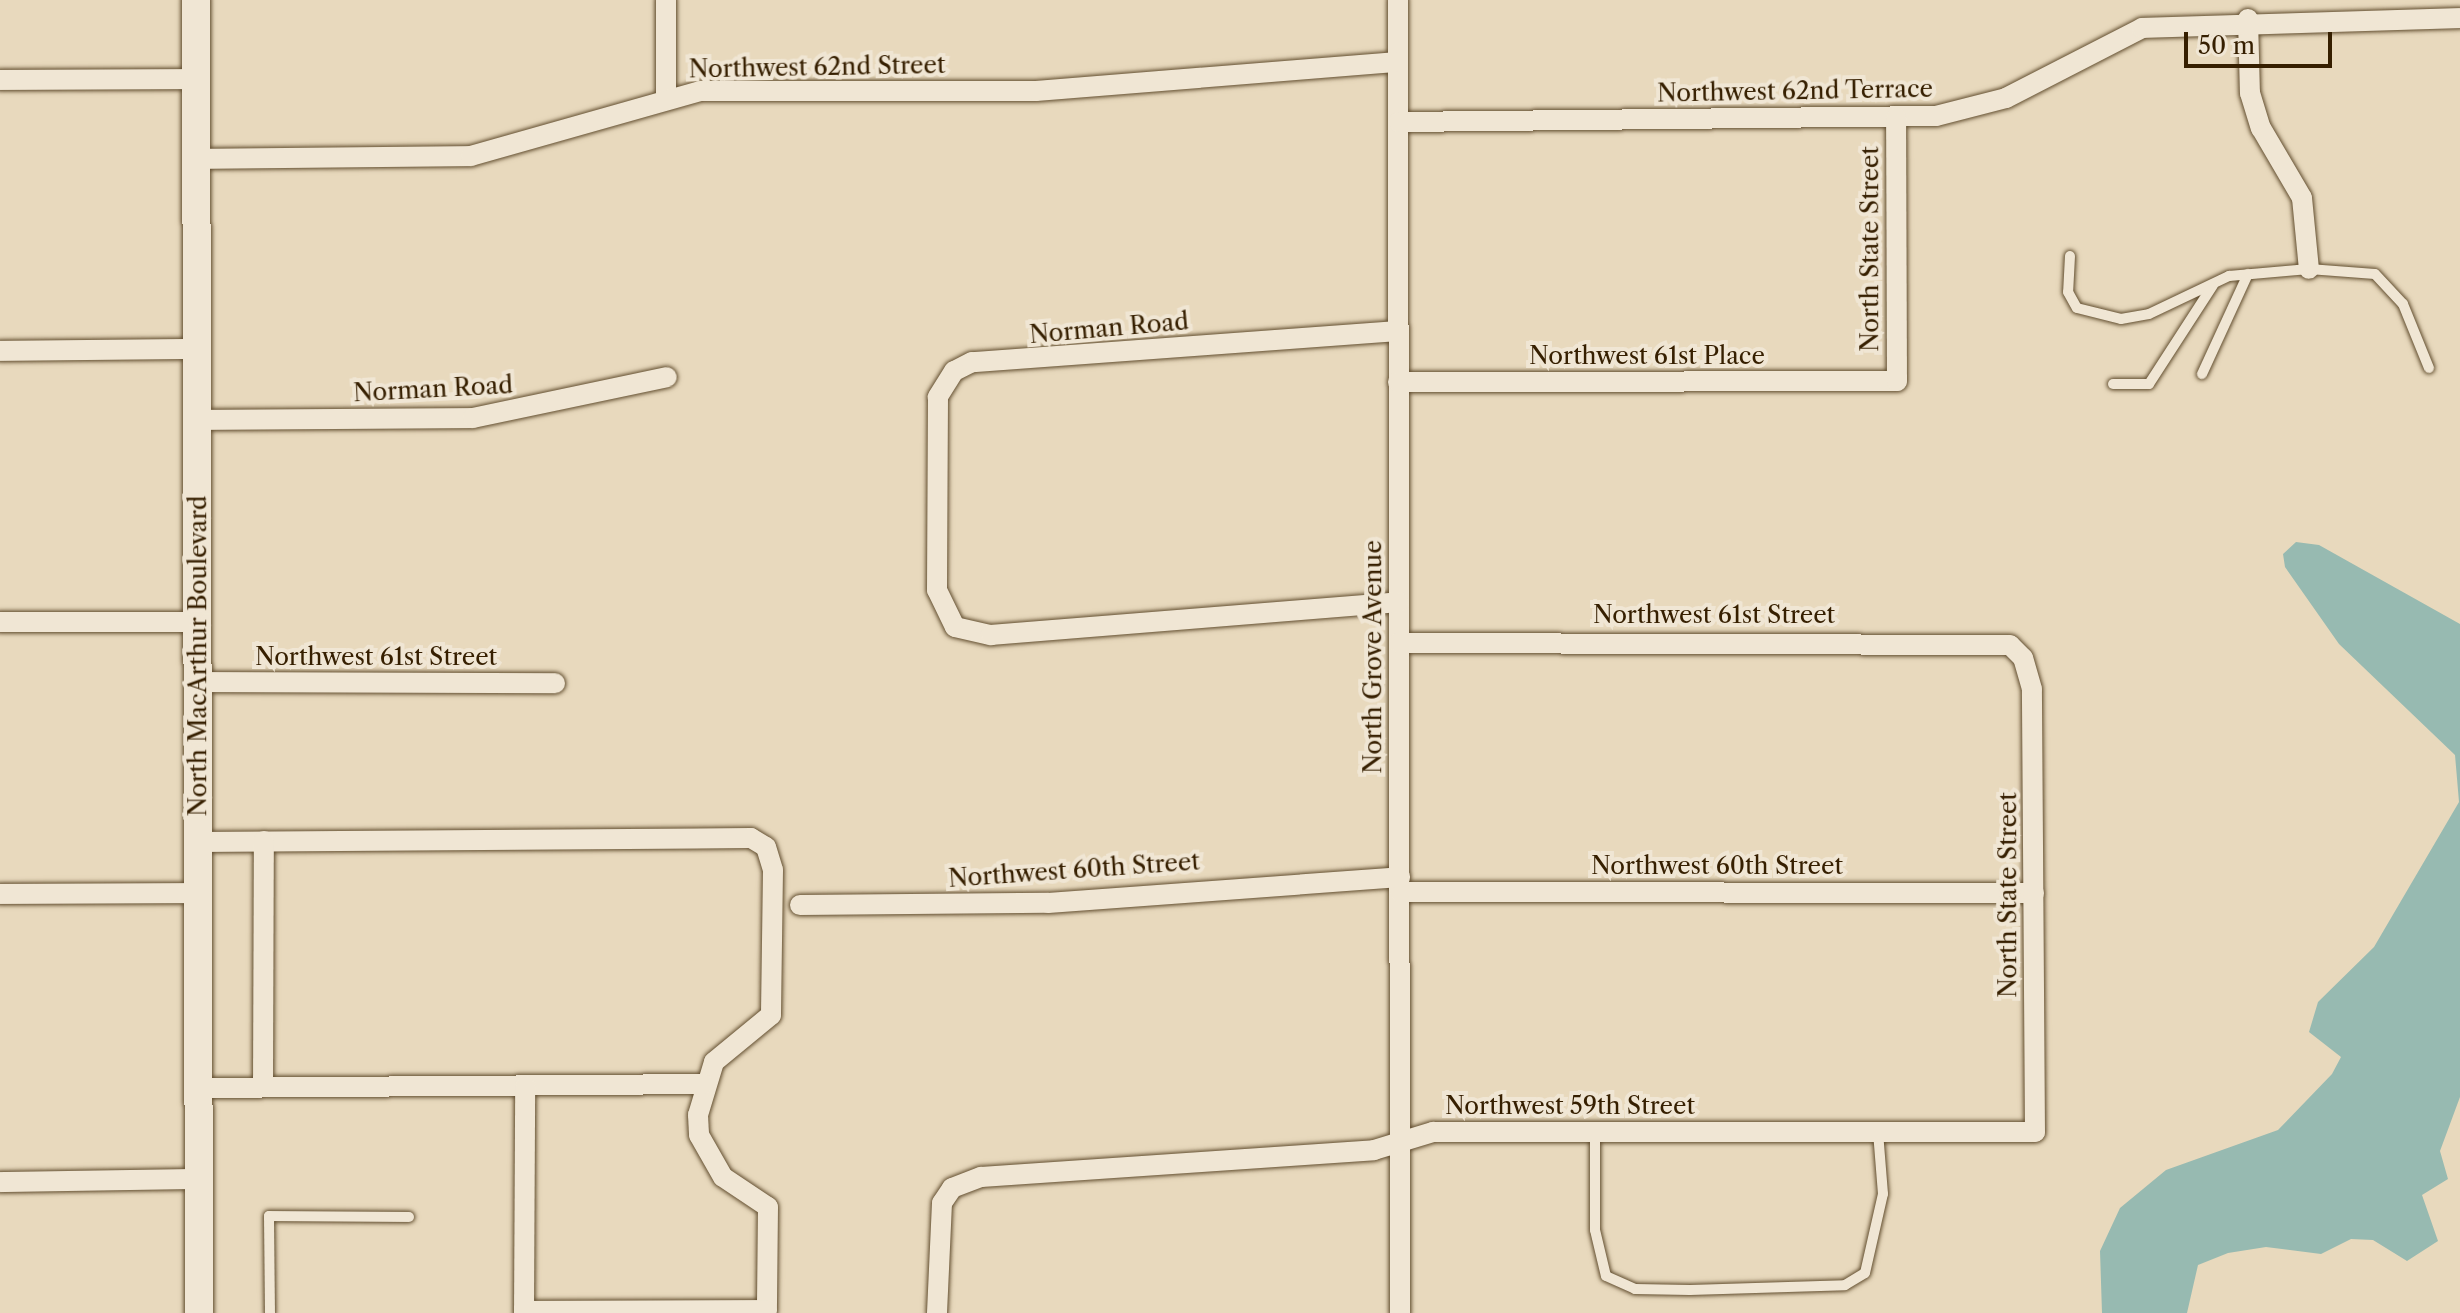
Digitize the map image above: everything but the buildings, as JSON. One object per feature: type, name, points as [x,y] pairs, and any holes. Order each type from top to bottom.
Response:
[{"type":"main road","name":"North MacArthur Boulevard","points":[[196,0],[199,1313]]},
{"type":"street","points":[[666,0],[666,95]]},
{"type":"street","name":"North Grove Avenue","points":[[1398,0],[1400,1313]]},
{"type":"street","name":"Northwest 62nd Terrace","points":[[1399,122],[1936,116],[2006,98],[2142,28],[2248,19],[2460,18]]},
{"type":"street","points":[[2248,19],[2250,93],[2302,198],[2309,269]]},
{"type":"street","name":"Northwest 62nd Street","points":[[197,159],[471,156],[666,95],[1036,91],[1398,62]]},
{"type":"street","points":[[0,80],[196,79]]},
{"type":"street","name":"North State Street","points":[[1896,118],[1897,381]]},
{"type":"street","name":"Norman Road","points":[[1398,331],[972,362],[942,383],[938,397],[937,493],[942,611],[971,634],[1399,602]]},
{"type":"street","points":[[0,351],[198,349]]},
{"type":"street","name":"Norman Road","points":[[198,420],[473,418],[667,377]]},
{"type":"street","name":"Northwest 61st Place","points":[[1398,382],[1897,381]]},
{"type":"street","points":[[0,622],[197,622]]},
{"type":"street","name":"Northwest 61st Street","points":[[1399,643],[1975,640],[2010,645],[2023,658]]},
{"type":"street","name":"North State Street","points":[[2023,658],[2032,689],[2035,1132]]},
{"type":"street","name":"Northwest 61st Street","points":[[198,682],[555,683]]},
{"type":"street","points":[[198,842],[751,838],[766,847],[773,870],[771,1015],[714,1062],[703,1084],[698,1115],[708,1156],[723,1177],[768,1207],[767,1310],[524,1312],[525,1086]]},
{"type":"street","points":[[263,1087],[264,841]]},
{"type":"street","name":"Northwest 60th Street","points":[[800,905],[1034,904],[1400,884],[2034,893]]},
{"type":"street","points":[[0,894],[199,893]]},
{"type":"street","points":[[198,1088],[703,1084]]},
{"type":"street","name":"Northwest 59th Street","points":[[937,1312],[937,1220],[952,1188],[965,1180],[1400,1142],[1433,1132],[2035,1132]]},
{"type":"street","points":[[0,1182],[198,1179]]},
{"type":"lane","points":[[2070,256],[2068,292],[2077,308],[2097,317],[2149,314],[2214,283],[2248,274],[2309,269],[2364,271],[2389,283],[2429,368]]},
{"type":"lane","points":[[2202,374],[2248,274]]},
{"type":"lane","points":[[2113,384],[2149,384],[2214,283]]},
{"type":"lane","points":[[1595,1132],[1595,1230],[1606,1276],[1635,1289],[1690,1290],[1845,1285],[1865,1273],[1883,1194],[1878,1132]]},
{"type":"lane","points":[[270,1313],[269,1216],[409,1217]]},
{"type":"water","points":[[2296,542],[2319,545],[2460,624],[2460,1097],[2440,1151],[2448,1179],[2422,1195],[2438,1241],[2407,1261],[2373,1240],[2351,1239],[2321,1254],[2266,1247],[2228,1253],[2198,1265],[2187,1313],[2102,1313],[2100,1251],[2120,1208],[2166,1170],[2278,1130],[2332,1074],[2341,1057],[2309,1032],[2318,1002],[2374,947],[2459,802],[2455,755],[2339,644],[2285,567],[2283,554]]}]
